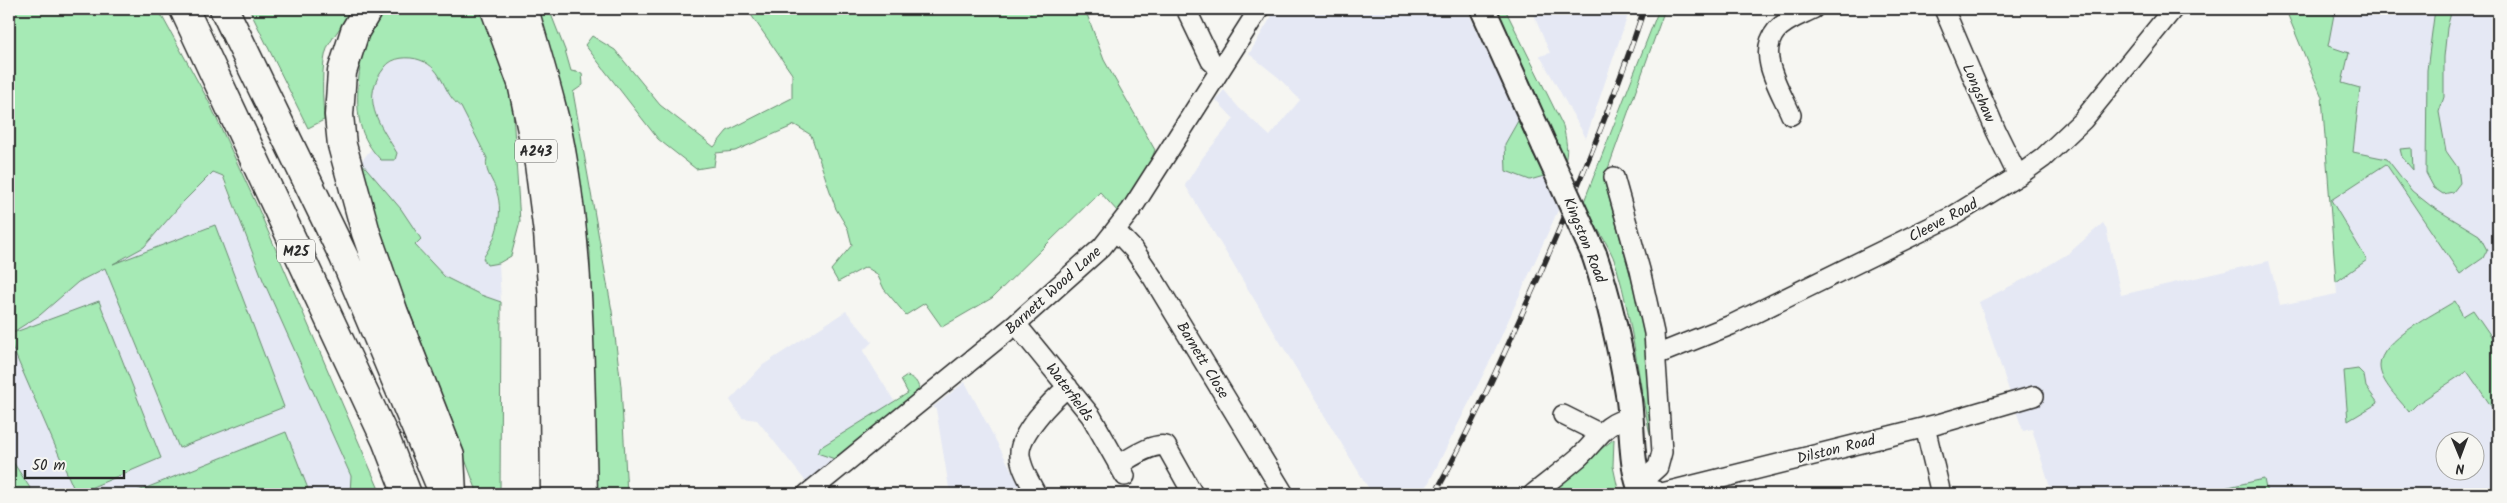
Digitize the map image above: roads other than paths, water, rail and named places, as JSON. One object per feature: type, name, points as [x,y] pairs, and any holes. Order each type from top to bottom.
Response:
[{"type":"highway","name":"M25","points":[[184,9],[386,440],[407,494]]},
{"type":"highway","name":"M25","points":[[224,9],[344,257],[444,494]]},
{"type":"highway","points":[[368,9],[355,31],[342,72],[340,115],[342,145],[366,233],[394,313],[450,456],[452,494]]},
{"type":"highway","name":"A243","points":[[495,9],[522,83],[539,164],[548,233],[553,298],[555,494]]},
{"type":"highway","name":"A243","points":[[524,9],[545,78],[555,124],[563,161],[572,230],[578,308],[583,494]]},
{"type":"main road","name":"Kingston Road","points":[[1483,9],[1594,254],[1603,279],[1617,342],[1630,418],[1632,461],[1640,490]]},
{"type":"street","points":[[1186,9],[1211,61],[1220,69]]},
{"type":"street","name":"Barnett Wood Lane","points":[[807,494],[1016,324],[1086,264],[1116,231],[1259,9]]},
{"type":"street","points":[[1791,115],[1770,65],[1769,47],[1776,30],[1813,9]]},
{"type":"street","name":"Longshaw","points":[[1944,9],[1996,131],[2018,176]]},
{"type":"street","name":"Cleeve Road","points":[[1656,354],[1731,325],[1944,221],[2018,176],[2043,158],[2083,120],[2173,9]]},
{"type":"street","points":[[1614,177],[1640,270],[1656,354],[1662,452],[1658,468],[1640,490]]},
{"type":"street","name":"Barnett Close","points":[[1116,231],[1134,250],[1153,278],[1284,494]]},
{"type":"street","name":"Waterfields","points":[[1016,324],[1091,416],[1122,471],[1151,448],[1160,445],[1166,446],[1193,494]]},
{"type":"street","points":[[1036,494],[1022,467],[1021,443],[1053,400],[1068,387]]},
{"type":"street","name":"Dilston Road","points":[[1640,490],[1662,493],[1925,427],[2034,396]]},
{"type":"street","points":[[1563,415],[1599,433]]},
{"type":"street","points":[[1533,494],[1579,457],[1599,433],[1610,424],[1630,418]]},
{"type":"street","points":[[1925,427],[1941,494]]},
{"type":"railway","points":[[1435,494],[1484,396],[1561,225],[1605,118],[1644,9]]}]
